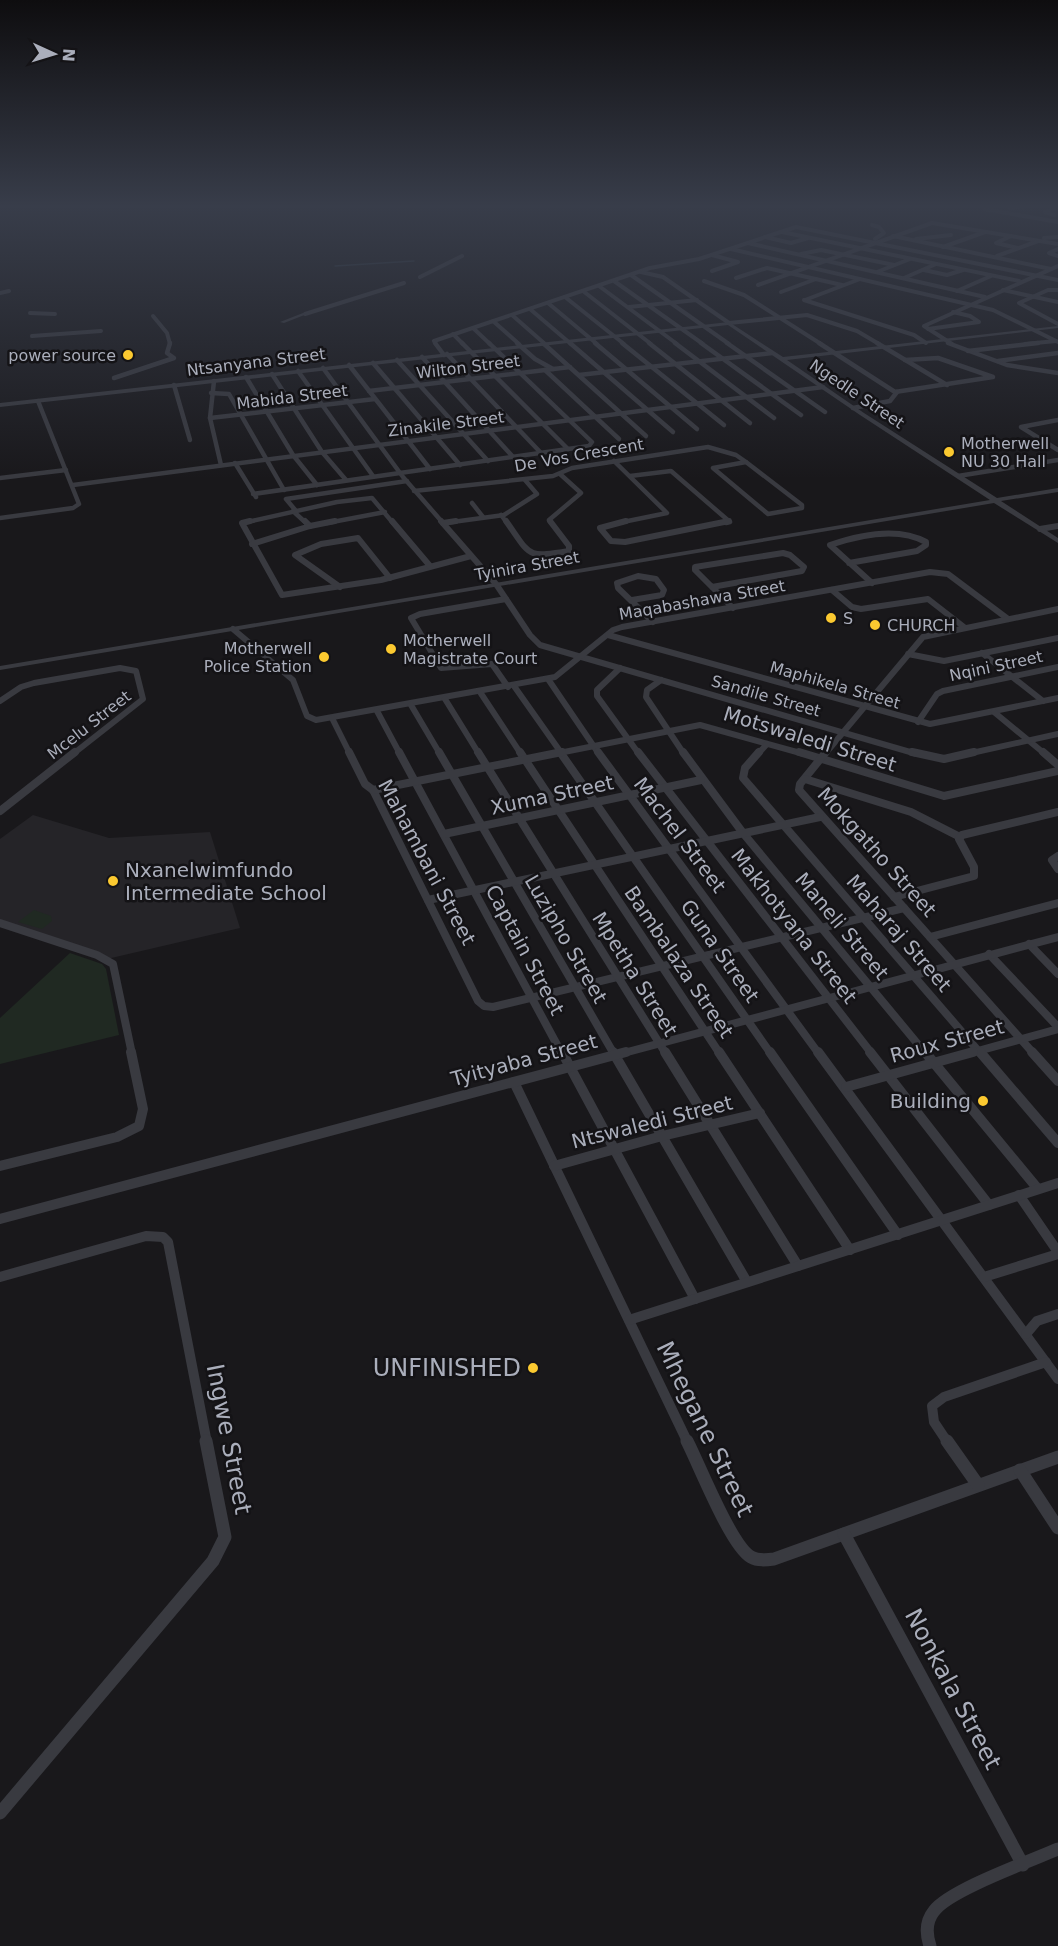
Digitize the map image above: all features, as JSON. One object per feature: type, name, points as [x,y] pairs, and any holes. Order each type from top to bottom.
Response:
[{"type":"street","points":[[282,322],[360,297]]},
{"type":"street","points":[[542,454],[434,341],[565,297],[724,425]]},
{"type":"street","points":[[590,297],[750,423]]},
{"type":"street","points":[[614,297],[774,418]]},
{"type":"street","points":[[638,297],[801,415]]},
{"type":"street","points":[[663,297],[825,412]]},
{"type":"street","name":"Ngedle Street","points":[[692,297],[853,408],[1058,541]]},
{"type":"street","points":[[747,297],[897,392],[993,377],[936,357],[905,360]]},
{"type":"street","points":[[812,297],[804,300],[914,336],[926,343]]},
{"type":"street","points":[[935,297],[997,312],[1057,341]]},
{"type":"street","points":[[985,297],[926,323],[924,326],[968,351],[995,362],[1034,373],[1058,373]]},
{"type":"street","points":[[1030,297],[1019,304],[1058,326]]},
{"type":"street","points":[[1034,297],[1058,304]]},
{"type":"street","points":[[629,308],[697,300]]},
{"type":"street","points":[[548,303],[697,429]]},
{"type":"street","points":[[530,309],[673,432]]},
{"type":"street","points":[[928,329],[979,322],[970,316],[952,312]]},
{"type":"street","points":[[30,313],[55,314]]},
{"type":"street","points":[[513,315],[646,436]]},
{"type":"street","points":[[114,378],[174,358],[167,352],[170,348],[168,334],[153,316]]},
{"type":"street","points":[[729,323],[811,316],[860,333],[947,386]]},
{"type":"street","points":[[494,321],[536,360],[554,369]]},
{"type":"street","name":"Ntsanyana Street","points":[[0,405],[729,323]]},
{"type":"street","points":[[782,359],[1058,326]]},
{"type":"street","points":[[235,463],[255,496],[346,480],[589,446],[592,442],[473,328]]},
{"type":"street","points":[[32,336],[101,331]]},
{"type":"street","points":[[453,334],[568,449]]},
{"type":"street","points":[[968,351],[1057,341]]},
{"type":"street","points":[[579,375],[772,352]]},
{"type":"street","points":[[995,362],[1058,353]]},
{"type":"street","points":[[1046,355],[1058,361]]},
{"type":"street","points":[[422,357],[514,458]]},
{"type":"street","points":[[397,360],[488,461]]},
{"type":"street","points":[[373,363],[459,465]]},
{"type":"street","points":[[349,365],[430,469]]},
{"type":"street","name":"Wilton Street","points":[[369,391],[570,367]]},
{"type":"street","name":"Sandile Street","points":[[323,368],[406,481],[496,584],[537,642],[581,657],[938,759],[1058,734]]},
{"type":"street","points":[[545,370],[619,439]]},
{"type":"street","points":[[298,371],[373,476]]},
{"type":"street","points":[[272,374],[322,452],[346,480]]},
{"type":"street","points":[[246,377],[293,455],[317,485]]},
{"type":"street","points":[[214,381],[210,418],[221,465]]},
{"type":"street","points":[[174,386],[190,440]]},
{"type":"street","name":"Zinakile Street","points":[[73,485],[823,387]]},
{"type":"street","points":[[853,408],[890,401],[897,392]]},
{"type":"street","points":[[211,393],[229,394],[264,459],[284,490]]},
{"type":"street","name":"Mabida Street","points":[[210,418],[375,399]]},
{"type":"street","points":[[0,518],[76,507],[80,502],[38,401]]},
{"type":"street","points":[[1058,420],[1021,427],[1058,450]]},
{"type":"street","points":[[659,446],[668,453]]},
{"type":"street","name":"De Vos Crescent","points":[[414,491],[525,480],[560,474],[567,469],[614,461],[715,448],[736,455],[746,462],[802,508],[768,514],[713,468],[746,462]]},
{"type":"street","points":[[958,476],[1058,460]]},
{"type":"street","points":[[614,461],[667,513],[602,526],[600,528],[611,541],[622,542],[730,522],[671,471],[630,476]]},
{"type":"street","points":[[0,478],[66,470]]},
{"type":"street","points":[[501,515],[530,554],[538,556],[569,551],[569,546],[549,520],[580,493],[560,474]]},
{"type":"street","points":[[443,523],[501,515],[537,494],[525,480]]},
{"type":"street","points":[[310,526],[286,499],[406,481]]},
{"type":"street","name":"Tyinira Street","points":[[0,668],[1058,490]]},
{"type":"street","points":[[430,566],[376,500],[367,498],[242,522],[280,594],[292,595],[390,578],[471,556]]},
{"type":"street","points":[[472,503],[483,517]]},
{"type":"street","points":[[252,544],[268,542],[310,526],[384,512]]},
{"type":"street","points":[[1040,529],[1058,526]]},
{"type":"street","points":[[849,563],[913,552],[927,544],[917,536],[903,532],[830,545],[849,563],[872,583]]},
{"type":"street","points":[[340,587],[295,555],[321,544],[358,538],[390,578]]},
{"type":"street","points":[[712,587],[802,571],[805,568],[790,555],[783,553],[695,567],[712,587],[733,608]]},
{"type":"street","name":"Maqabashawa Street","points":[[233,629],[293,680],[309,718],[332,718],[511,687],[561,675],[617,629],[942,572],[1008,619]]},
{"type":"street","points":[[632,600],[660,596],[664,590],[656,579],[649,576],[638,576],[620,581],[618,588],[653,622]]},
{"type":"street","points":[[832,590],[858,609],[928,599],[964,627]]},
{"type":"street","name":"Guna Street","points":[[506,599],[420,614],[411,618],[441,668],[492,664],[511,687],[595,802],[898,1235]]},
{"type":"street","name":"Mokgatho Street","points":[[1058,609],[923,637],[805,778],[799,790],[820,817],[1058,1082]]},
{"type":"street","name":"Maphikela Street","points":[[608,635],[918,722],[934,724],[1058,698]]},
{"type":"street","points":[[908,654],[939,661],[1058,638]]},
{"type":"street","points":[[982,653],[1043,701]]},
{"type":"street","name":"Nqini Street","points":[[918,722],[937,694],[943,691],[1058,667]]},
{"type":"street","name":"Mcelu Street","points":[[0,701],[21,687],[34,683],[120,668],[136,671],[143,699],[0,811]]},
{"type":"street","name":"Makhotyana Street","points":[[620,668],[599,688],[596,694],[628,740],[989,1205]]},
{"type":"street","name":"Machel Street","points":[[548,679],[594,747],[788,1009]]},
{"type":"street","name":"Maneli Street","points":[[661,680],[646,693],[667,732],[701,780],[1038,1189]]},
{"type":"street","name":"Bambalaza Street","points":[[480,692],[850,1250]]},
{"type":"street","name":"Mpetha Street","points":[[445,699],[798,1266]]},
{"type":"street","name":"Luzipho Street","points":[[411,705],[747,1282]]},
{"type":"street","name":"Captain Street","points":[[377,711],[695,1299]]},
{"type":"street","points":[[994,712],[1058,765]]},
{"type":"street","name":"Mahambani Street","points":[[332,718],[365,784],[373,790],[478,1001],[484,1006],[500,1006],[533,998]]},
{"type":"street","name":"Motswaledi Street","points":[[373,790],[524,759],[709,726],[944,796],[1058,771]]},
{"type":"street","name":"Maharaj Street","points":[[767,744],[745,768],[742,775],[1058,1143]]},
{"type":"street","points":[[805,778],[911,812],[960,837],[1058,812]]},
{"type":"street","name":"Xuma Street","points":[[444,834],[701,780]]},
{"type":"street","points":[[428,900],[820,817]]},
{"type":"street","points":[[894,897],[974,876],[976,871],[959,843],[960,837]]},
{"type":"street","points":[[1058,856],[1052,860],[1058,869]]},
{"type":"street","points":[[930,937],[1058,903]]},
{"type":"street","points":[[533,998],[904,908]]},
{"type":"street","points":[[0,922],[98,955],[113,964],[143,1109],[139,1126],[117,1137],[0,1166]]},
{"type":"street","name":"Tyityaba Street","points":[[0,1220],[1058,937]]},
{"type":"street","points":[[1029,944],[1058,974]]},
{"type":"street","points":[[988,954],[1058,1028]]},
{"type":"street","points":[[788,1009],[1058,1379]]},
{"type":"street","name":"Roux Street","points":[[846,1087],[980,1052],[1058,1028]]},
{"type":"street","points":[[514,1082],[629,1320],[1058,1183]]},
{"type":"street","name":"Ntswaledi Street","points":[[555,1166],[662,1136],[760,1113]]},
{"type":"street","points":[[984,1277],[1058,1253],[1019,1195]]},
{"type":"street","name":"Ingwe Street","points":[[0,1277],[146,1236],[163,1238],[168,1242],[225,1537],[213,1561],[0,1813]]},
{"type":"street","points":[[1026,1334],[1037,1321],[1058,1314]]},
{"type":"street","name":"Mhegane Street","points":[[629,1320],[729,1527],[745,1555],[759,1560],[774,1559],[1058,1457]]},
{"type":"street","points":[[978,1485],[934,1422],[932,1406],[944,1397],[1046,1362]]},
{"type":"street","points":[[1020,1470],[1058,1528]]},
{"type":"street","name":"Nonkala Street","points":[[844,1534],[1023,1865]]},
{"type":"street","points":[[930,1946],[926,1930],[932,1909],[944,1900],[1058,1849]]},
{"type":"shaded area","name":"Nxanelwimfundo Intermediate School","points":[[33,815],[109,838],[210,832],[240,928],[107,959],[0,923],[0,839]]},
{"type":"shaded area","points":[[34,910],[51,916],[52,921],[42,929],[18,922]]},
{"type":"shaded area","points":[[70,953],[102,964],[106,969],[119,1035],[0,1064],[0,1018]]},
{"type":"place","name":"power source","points":[[128,355]]},
{"type":"place","name":"Motherwell NU 30 Hall","points":[[949,452]]},
{"type":"place","name":"S","points":[[831,618]]},
{"type":"place","name":"CHURCH","points":[[875,625]]},
{"type":"place","name":"Motherwell Magistrate Court","points":[[391,649]]},
{"type":"place","name":"Motherwell Police Station","points":[[324,657]]},
{"type":"place","name":"Nxanelwimfundo Intermediate School","points":[[113,881]]},
{"type":"place","name":"Building","points":[[983,1101]]},
{"type":"place","name":"UNFINISHED","points":[[533,1368]]}]
